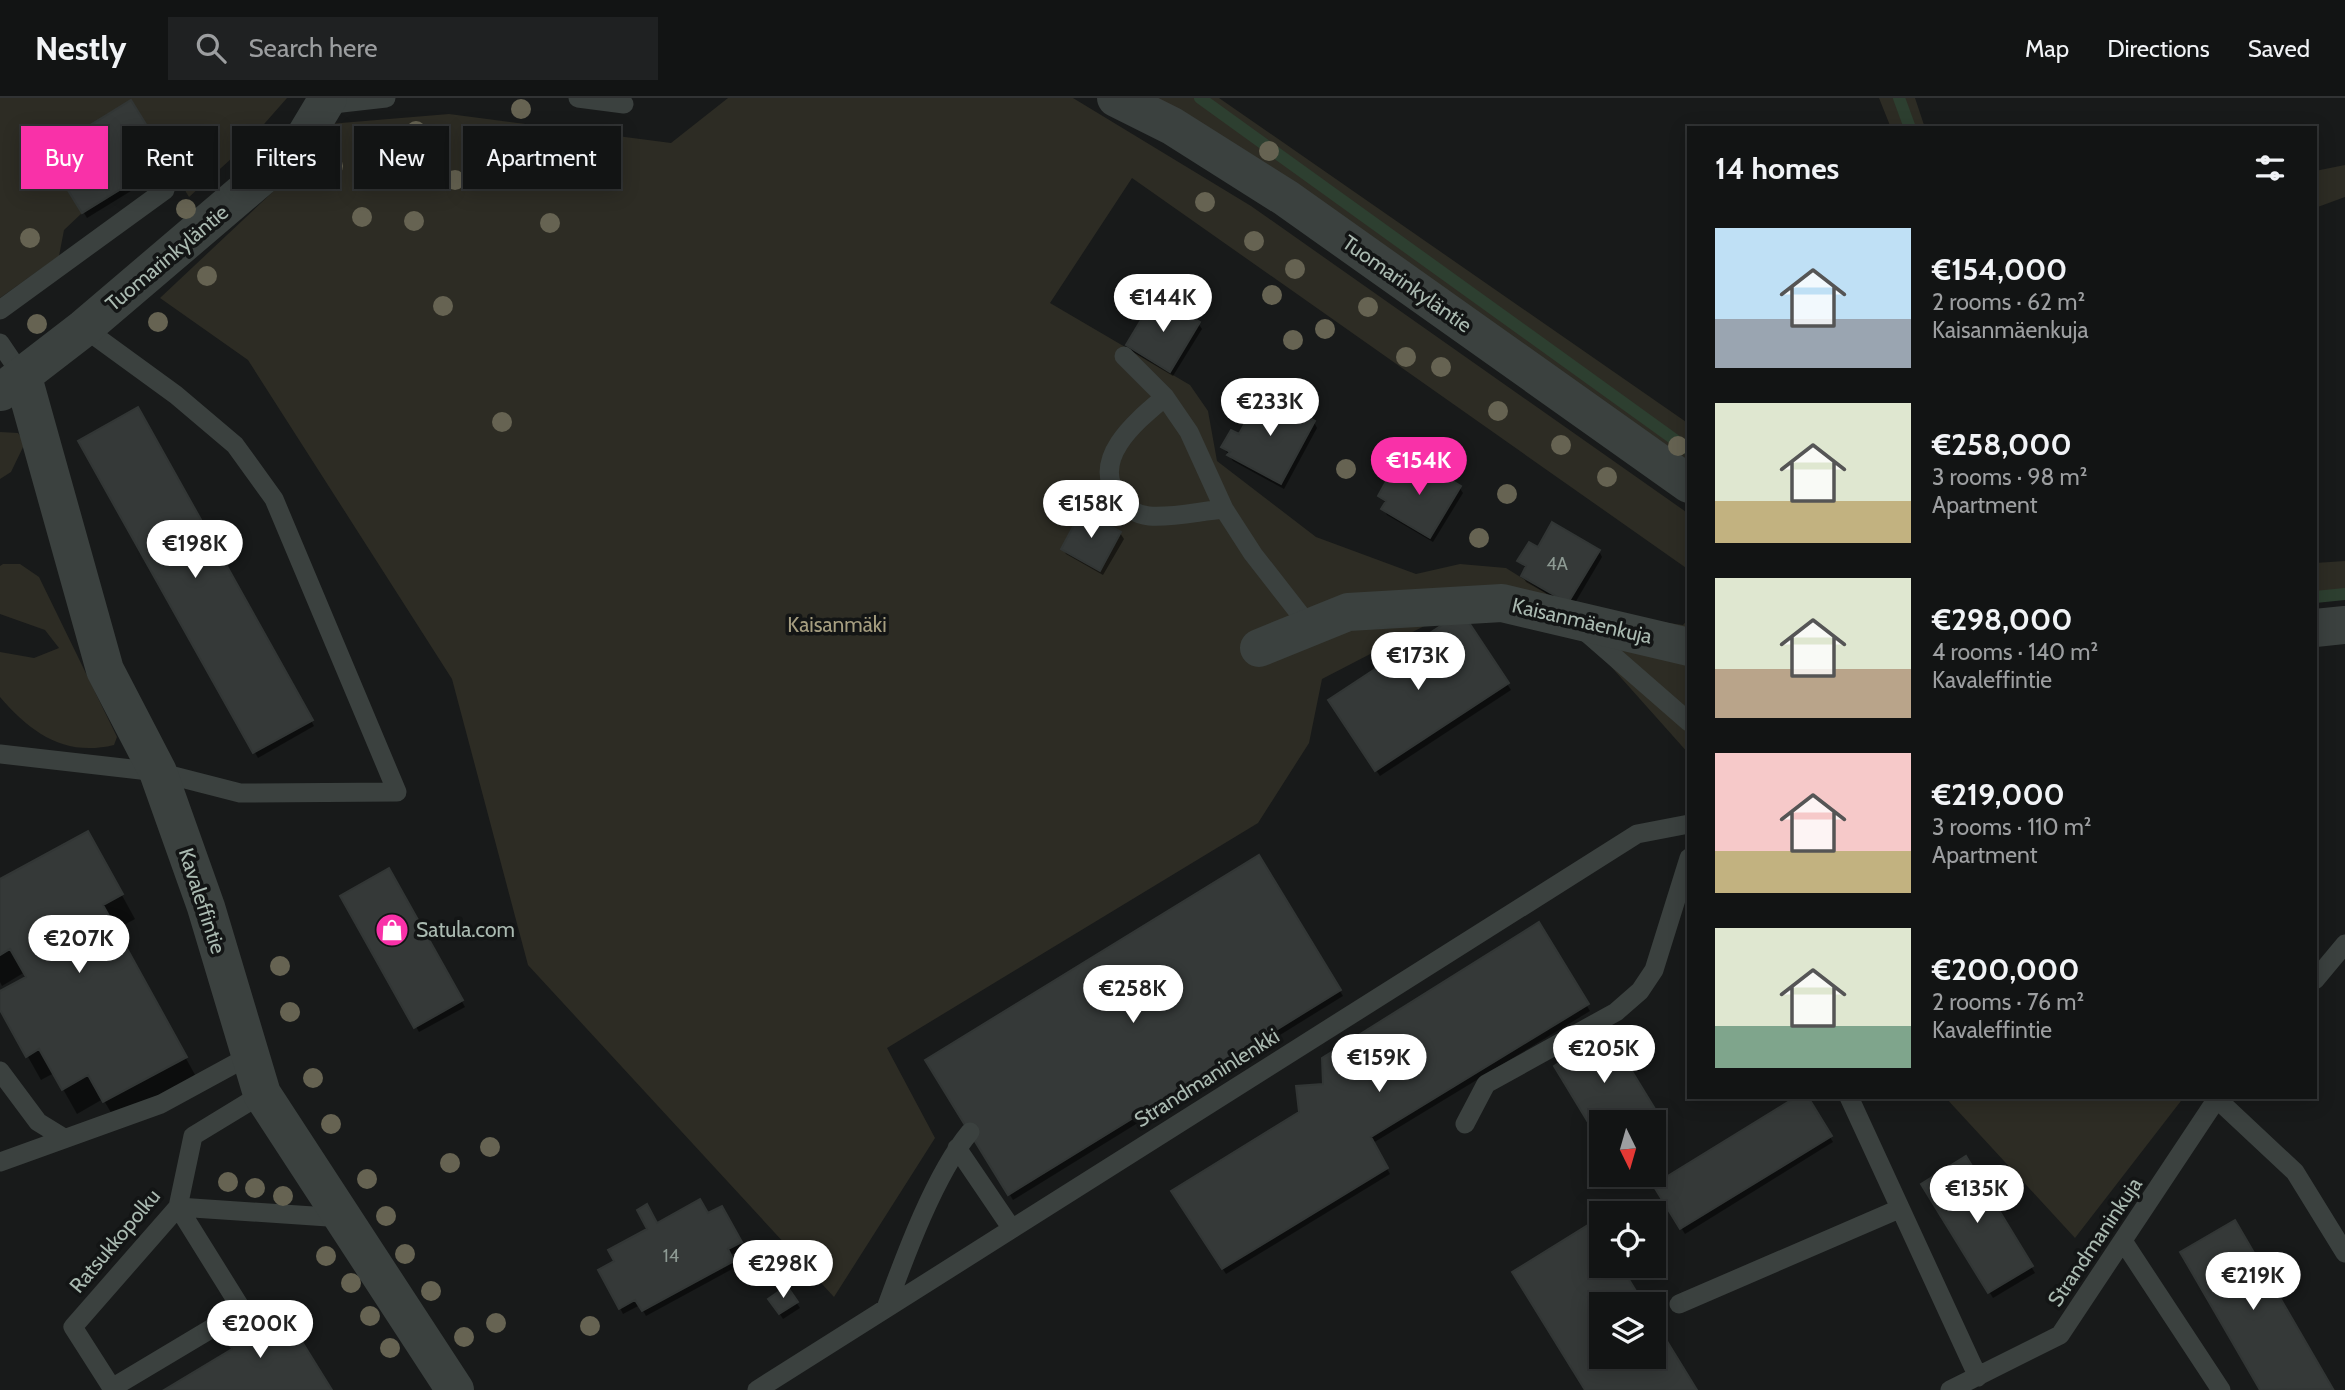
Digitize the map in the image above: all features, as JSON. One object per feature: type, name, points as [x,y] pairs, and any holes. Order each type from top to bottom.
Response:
[{"type":"street","name":"Tuomarinkyläntie","points":[[1116,98],[1172,126],[1286,198],[1687,483]]},
{"type":"street","name":"Tuomarinkyläntie","points":[[11,385],[84,328],[301,143],[326,101]]},
{"type":"street","name":"Kavaleffintie","points":[[11,385],[105,670],[158,772],[206,907],[262,1094],[455,1390]]},
{"type":"street","name":"Kaisanmäenkuja","points":[[1259,648],[1348,612],[1502,603],[1687,647]]},
{"type":"street","points":[[2317,628],[2345,625]]},
{"type":"lane","points":[[326,101],[386,98]]},
{"type":"lane","points":[[578,98],[624,104]]},
{"type":"lane","points":[[0,310],[165,190]]},
{"type":"lane","points":[[0,754],[158,772],[240,793],[397,792],[274,499],[235,445],[176,395],[84,328]]},
{"type":"lane","points":[[0,343],[11,385]]},
{"type":"lane","points":[[1124,356],[1165,397],[1189,432],[1224,509],[1253,554],[1310,628]]},
{"type":"lane","points":[[1165,397],[1134,423],[1116,448],[1109,471],[1114,491],[1126,508],[1147,516],[1224,509]]},
{"type":"lane","points":[[1563,617],[1599,640],[1687,720]]},
{"type":"lane","name":"Strandmaninlenkki","points":[[757,1390],[1637,834],[1687,824]]},
{"type":"lane","points":[[1465,1124],[1486,1084],[1616,1012],[1640,991],[1654,970],[1687,864]]},
{"type":"lane","points":[[2317,978],[2345,944]]},
{"type":"lane","points":[[0,1161],[161,1104],[251,1055]]},
{"type":"lane","points":[[0,1070],[38,1122],[64,1138]]},
{"type":"lane","name":"Ratsukkopolku","points":[[214,1327],[112,1388],[73,1327],[178,1207],[193,1136],[262,1094]]},
{"type":"lane","points":[[1850,1099],[1978,1377],[1950,1390]]},
{"type":"lane","name":"Strandmaninkuja","points":[[1978,1377],[2060,1335],[2217,1099]]},
{"type":"lane","points":[[2219,1099],[2295,1172],[2345,1253]]},
{"type":"lane","points":[[886,1308],[905,1256],[957,1148],[970,1132]]},
{"type":"lane","points":[[957,1148],[1012,1229]]},
{"type":"lane","points":[[178,1207],[343,1218]]},
{"type":"lane","points":[[178,1207],[249,1321]]},
{"type":"lane","points":[[1679,1304],[1899,1209]]},
{"type":"lane","points":[[2123,1241],[2221,1390]]},
{"type":"green space","points":[[0,98],[287,98],[262,126],[232,126],[232,158],[218,171],[218,126],[147,126],[131,100],[88,126],[21,126],[21,189],[68,189],[82,213],[64,230],[59,256],[0,298]]},
{"type":"green space","name":"Kaisanmäki","points":[[728,98],[1073,98],[1251,206],[1687,513],[1687,569],[1132,178],[1050,303],[1190,385],[1208,411],[1217,461],[1316,537],[1416,574],[1460,564],[1506,568],[1571,609],[1683,625],[1687,620],[1687,752],[1590,643],[1457,609],[1322,679],[1309,743],[1258,823],[887,1048],[935,1138],[834,1297],[528,965],[452,679],[248,360],[160,298],[276,189],[340,189],[340,126],[327,126],[329,124],[449,114],[541,126],[463,126],[463,189],[621,189],[621,136],[671,143]]},
{"type":"green space","points":[[1153,98],[1219,98],[1687,423],[1687,464]]},
{"type":"green space","points":[[1879,98],[1915,98],[1924,126],[1890,126]]},
{"type":"green space","points":[[2345,165],[2345,197],[2317,207],[2317,171]]},
{"type":"green space","points":[[184,189],[198,189],[189,197]]},
{"type":"green space","points":[[0,432],[18,433],[25,443],[11,472],[0,479]]},
{"type":"green space","points":[[2345,561],[2345,599],[2317,602],[2317,563]]},
{"type":"green space","points":[[20,564],[39,577],[117,737],[114,745],[80,748],[50,739],[24,721],[0,697],[0,652],[34,658],[59,648],[45,630],[0,614],[0,566]]},
{"type":"green space","points":[[1947,1099],[2182,1099],[2075,1238]]},
{"type":"building","points":[[131,100],[147,126],[122,126],[122,188],[82,213],[67,189],[108,189],[108,126],[89,126]]},
{"type":"building","points":[[1156,295],[1200,322],[1170,372],[1126,345]]},
{"type":"building","points":[[1262,392],[1315,421],[1281,484],[1227,455],[1230,452],[1221,447],[1231,430],[1239,434]]},
{"type":"building","points":[[138,407],[313,720],[253,753],[78,441]]},
{"type":"building","points":[[1412,457],[1461,486],[1430,538],[1381,509],[1386,501],[1378,496],[1389,476],[1398,481]]},
{"type":"building","points":[[1082,510],[1121,532],[1100,571],[1061,549]]},
{"type":"building","points":[[1552,522],[1600,550],[1568,603],[1521,576],[1526,566],[1517,561],[1529,542],[1538,547]]},
{"type":"building","points":[[1462,612],[1509,683],[1375,771],[1328,700]]},
{"type":"building","points":[[88,831],[123,894],[103,905],[187,1057],[103,1102],[88,1075],[62,1090],[39,1049],[26,1057],[0,1010],[0,991],[26,977],[10,949],[0,955],[0,879]]},
{"type":"building","points":[[1259,855],[1341,990],[1008,1195],[925,1060]]},
{"type":"building","points":[[389,868],[463,1000],[414,1028],[340,896]]},
{"type":"building","points":[[1539,922],[1589,1004],[1371,1137],[1388,1168],[1222,1269],[1171,1191],[1299,1112],[1296,1086],[1323,1084],[1322,1058]]},
{"type":"building","points":[[1608,1032],[1655,1109],[1589,1110],[1589,1124],[1554,1066]]},
{"type":"building","points":[[1793,1099],[1809,1099],[1832,1136],[1680,1229],[1666,1206],[1666,1201],[1663,1201],[1654,1187],[1666,1187],[1666,1177]]},
{"type":"building","points":[[1966,1156],[2033,1266],[1988,1293],[1921,1184]]},
{"type":"building","points":[[700,1199],[708,1213],[722,1206],[742,1242],[728,1249],[734,1261],[642,1311],[635,1300],[619,1309],[598,1270],[614,1261],[608,1250],[647,1229],[637,1210],[647,1204],[657,1223]]},
{"type":"building","points":[[2235,1220],[2333,1389],[2260,1390],[2180,1252]]},
{"type":"building","points":[[1589,1224],[1589,1278],[1628,1278],[1637,1292],[1589,1292],[1589,1369],[1666,1369],[1666,1340],[1697,1390],[1585,1390],[1512,1272]]},
{"type":"building","points":[[787,1286],[798,1302],[779,1314],[768,1299]]},
{"type":"building","points":[[278,1303],[332,1390],[164,1390],[232,1349],[224,1336]]},
{"type":"waterway","points":[[1200,98],[1687,449]]},
{"type":"waterway","points":[[1899,98],[1909,126]]},
{"type":"waterway","points":[[2317,597],[2345,594]]},
{"type":"place","name":"Satula.com","points":[[392,930]]}]
